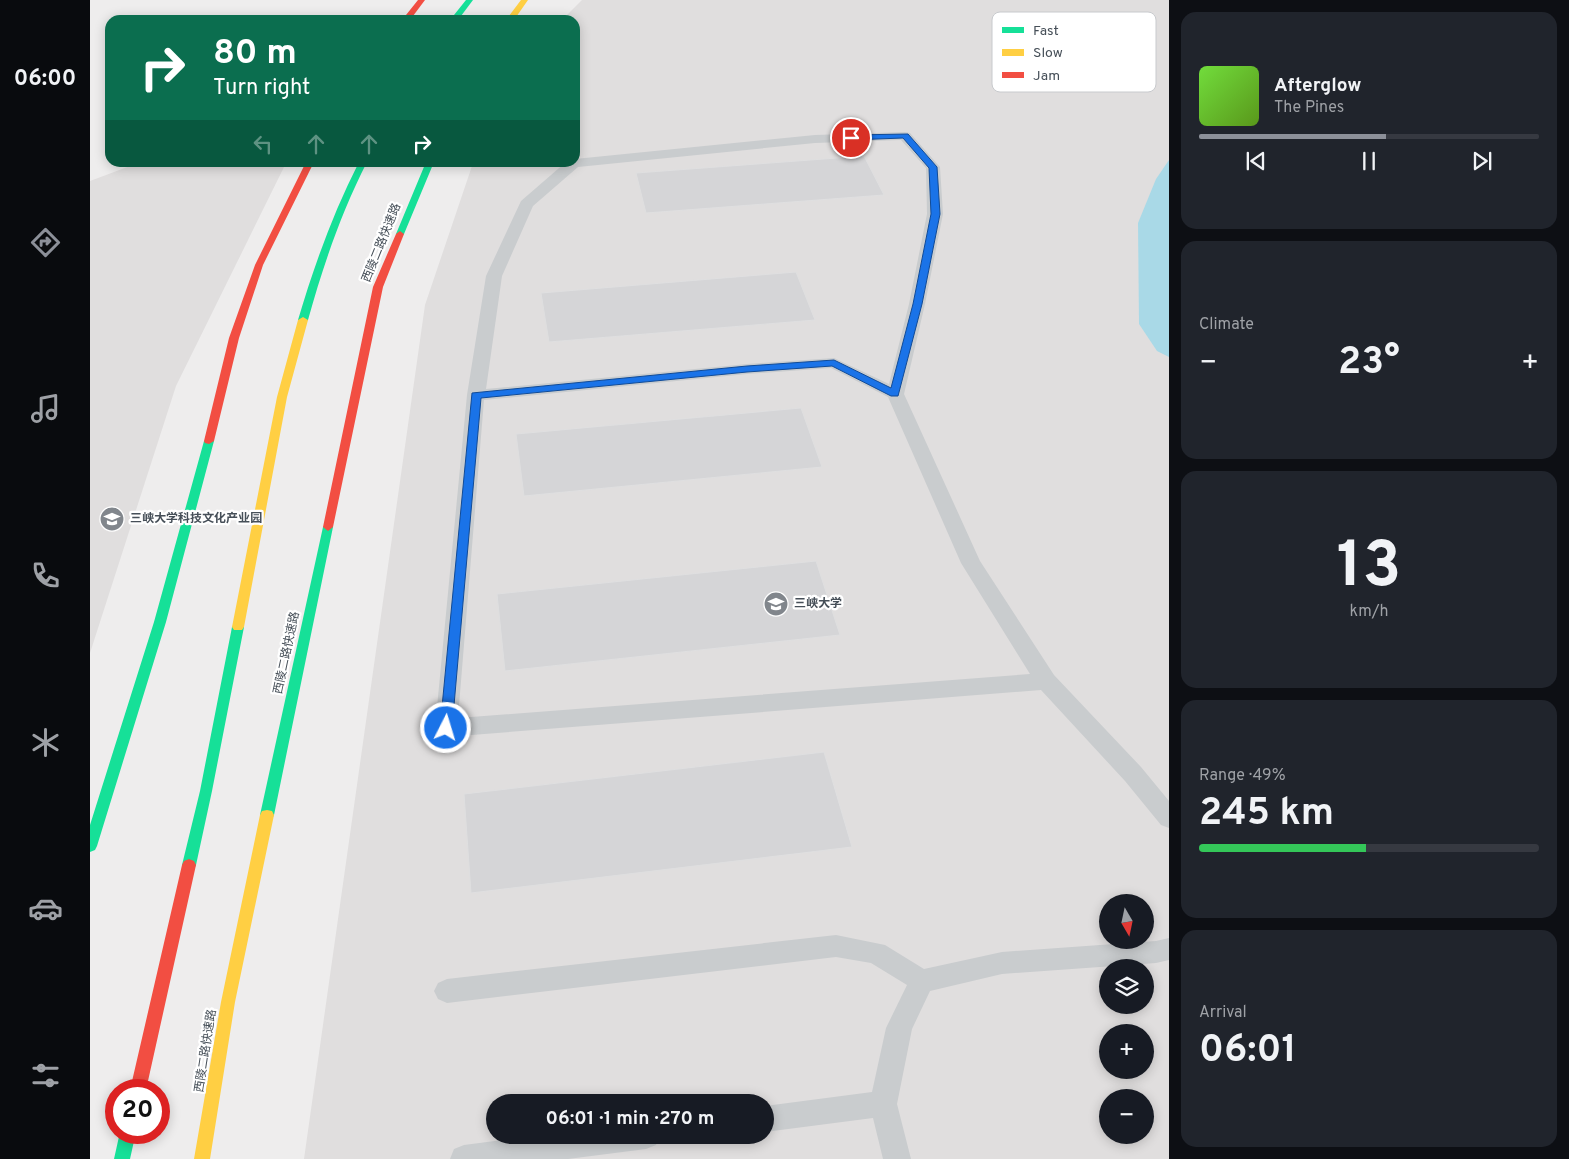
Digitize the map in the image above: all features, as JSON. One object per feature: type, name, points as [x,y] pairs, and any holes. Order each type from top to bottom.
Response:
[{"type":"main road","points":[[410,15],[422,0]]},
{"type":"main road","points":[[458,15],[470,0]]},
{"type":"main road","points":[[514,15],[525,0]]},
{"type":"main road","points":[[90,846],[160,622],[203,465],[234,338],[259,265],[308,167]]},
{"type":"main road","points":[[141,1079],[206,791],[282,397],[319,264],[352,182],[360,167]]},
{"type":"main road","name":"西陵二路快速路","points":[[202,1159],[228,1002],[378,287],[428,167]]},
{"type":"main road","points":[[122,1159],[125,1144]]},
{"type":"lane","points":[[580,162],[815,139],[905,136],[933,167],[935,214],[917,304],[895,394],[971,563],[1046,681],[1133,774],[1169,818]]},
{"type":"lane","points":[[569,167],[526,204],[494,276],[476,395],[446,728],[1046,681]]},
{"type":"lane","points":[[476,395],[747,369],[834,363],[895,394]]},
{"type":"lane","points":[[447,991],[836,946],[876,954],[922,981],[1002,963],[1156,952],[1169,949]]},
{"type":"lane","points":[[897,1159],[883,1104],[899,1028],[922,981]]},
{"type":"lane","points":[[774,1118],[883,1104]]},
{"type":"lane","points":[[464,1159],[578,1144]]},
{"type":"shaded area","name":"三峡大学","points":[[582,0],[1169,0],[1169,1159],[304,1159],[425,305],[472,167],[580,167],[580,15],[567,15]]},
{"type":"shaded area","name":"三峡大学科技文化产业园","points":[[127,167],[284,167],[176,386],[90,653],[90,181]]},
{"type":"water","points":[[1169,160],[1169,357],[1157,351],[1139,324],[1138,223],[1156,179]]},
{"type":"building","points":[[864,156],[884,195],[646,213],[636,173]]},
{"type":"building","points":[[796,272],[815,320],[549,342],[541,293]]},
{"type":"building","points":[[801,408],[822,467],[524,496],[516,434]]},
{"type":"building","points":[[816,561],[840,635],[505,671],[497,594]]},
{"type":"building","points":[[824,752],[852,847],[471,893],[464,794]]},
{"type":"traffic: fast","points":[[458,15],[470,0]]},
{"type":"traffic: fast","points":[[303,320],[328,240],[344,200],[360,167]]},
{"type":"traffic: fast","points":[[400,234],[428,167]]},
{"type":"traffic: fast","points":[[90,846],[160,622],[209,441]]},
{"type":"traffic: fast","points":[[267,815],[328,527]]},
{"type":"traffic: fast","points":[[189,865],[206,791],[238,627]]},
{"type":"traffic: fast","points":[[122,1159],[125,1144]]},
{"type":"traffic: slow","points":[[514,15],[525,0]]},
{"type":"traffic: slow","points":[[238,627],[282,397],[303,320]]},
{"type":"traffic: slow","points":[[202,1159],[228,1002],[267,815]]},
{"type":"traffic: jam","points":[[410,15],[422,0]]},
{"type":"traffic: jam","points":[[209,441],[234,338],[259,265],[308,167]]},
{"type":"traffic: jam","points":[[328,527],[378,287],[400,234]]},
{"type":"traffic: jam","points":[[140,1079],[189,865]]},
{"type":"place","name":"三峡大学科技文化产业园","points":[[112,519]]},
{"type":"place","name":"三峡大学","points":[[776,604]]},
{"type":"route","points":[[446,728],[476,395],[747,369],[834,363],[895,394],[917,304],[935,214],[933,167],[905,136],[851,138]]}]
